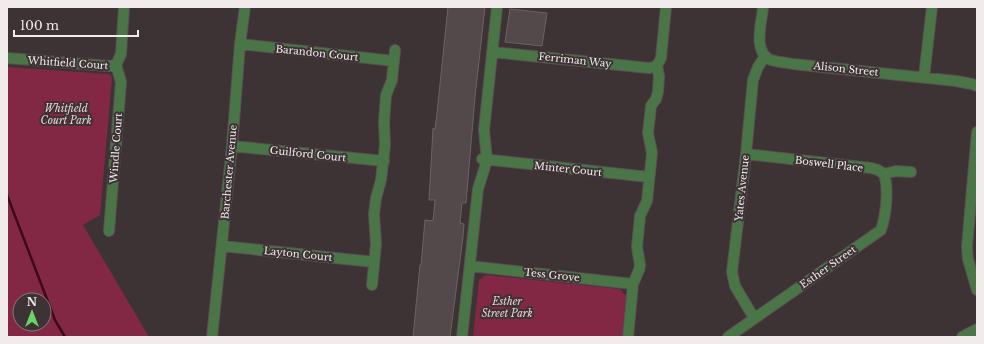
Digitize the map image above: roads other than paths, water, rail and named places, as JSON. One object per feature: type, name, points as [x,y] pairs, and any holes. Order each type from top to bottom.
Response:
[{"type":"street","name":"Whitfield Court","points":[[7,58],[116,65],[121,54],[124,7]]},
{"type":"street","name":"Barchester Avenue","points":[[212,337],[232,146],[244,7]]},
{"type":"street","points":[[462,337],[478,189],[484,160],[484,130],[497,7]]},
{"type":"street","points":[[628,337],[633,284],[640,265],[636,247],[640,216],[647,201],[652,153],[648,133],[651,106],[656,99],[658,92],[659,77],[657,65],[661,58],[666,7]]},
{"type":"street","points":[[763,7],[760,42],[761,50],[765,56]]},
{"type":"street","points":[[924,77],[932,7]]},
{"type":"street","name":"Barandon Court","points":[[240,44],[394,61]]},
{"type":"street","points":[[372,285],[376,244],[374,214],[384,162],[386,95],[392,80],[395,50]]},
{"type":"street","name":"Ferriman Way","points":[[492,52],[648,68],[657,65]]},
{"type":"street","name":"Alison Street","points":[[765,56],[771,60],[793,64],[924,77],[956,81],[977,86]]},
{"type":"street","name":"Yates Avenue","points":[[754,318],[734,286],[732,272],[753,80],[758,67],[765,56]]},
{"type":"street","name":"Windle Court","points":[[109,231],[121,82],[116,65]]},
{"type":"street","points":[[976,285],[968,259],[967,246],[974,183],[977,132]]},
{"type":"street","name":"Guilford Court","points":[[232,146],[384,162]]},
{"type":"street","name":"Boswell Place","points":[[746,154],[871,168],[884,174],[896,171],[911,172]]},
{"type":"street","name":"Minter Court","points":[[484,160],[649,177]]},
{"type":"street","points":[[974,183],[977,170]]},
{"type":"street","name":"Esther Street","points":[[728,337],[881,230],[887,187],[884,174]]},
{"type":"street","name":"Layton Court","points":[[222,246],[374,262]]},
{"type":"street","name":"Tess Grove","points":[[470,266],[633,284]]},
{"type":"street","points":[[964,335],[977,321]]},
{"type":"street","points":[[964,335],[977,329]]},
{"type":"waterway","points":[[7,195],[55,320],[65,337]]},
{"type":"park label","name":"Whitfield Court Park","points":[[66,114]]},
{"type":"park label","name":"Esther Street Park","points":[[507,306]]}]
